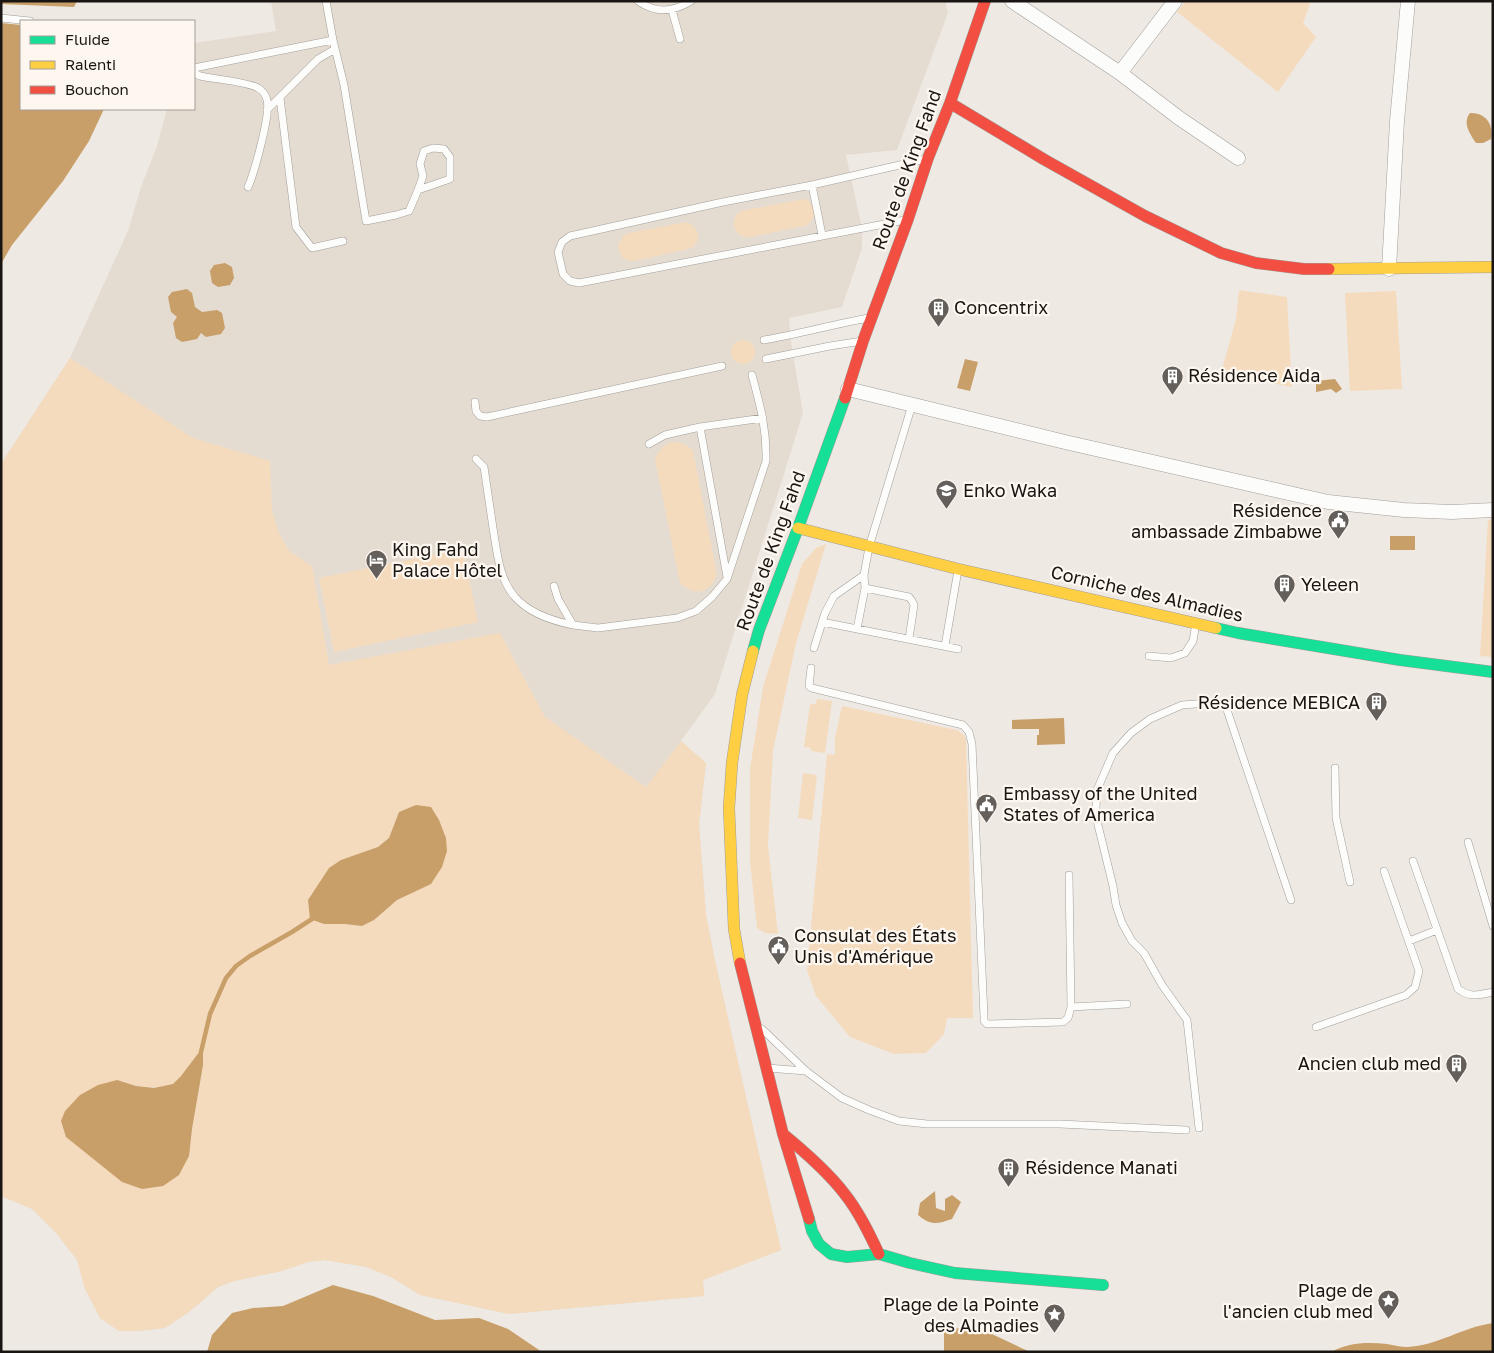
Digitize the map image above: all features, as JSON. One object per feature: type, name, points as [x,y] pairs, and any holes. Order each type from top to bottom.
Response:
[{"type":"street","name":"Route de King Fahd","points":[[879,1254],[847,1257],[831,1254],[819,1244],[812,1231],[782,1134],[740,964],[734,929],[729,808],[732,764],[742,695],[759,630],[798,528],[928,158],[950,103],[986,1]]},
{"type":"street","points":[[1012,1],[1120,73],[1179,118],[1238,158]]},
{"type":"street","points":[[1120,73],[1175,1]]},
{"type":"street","points":[[1389,269],[1397,122],[1408,1]]},
{"type":"street","points":[[950,103],[1144,216],[1220,253],[1256,263],[1304,269],[1493,267]]},
{"type":"street","points":[[848,389],[1083,446],[1328,502],[1404,510],[1452,512],[1493,510]]},
{"type":"street","name":"Corniche des Almadies","points":[[798,528],[958,569],[1238,633],[1390,659],[1493,672]]},
{"type":"street","points":[[782,1134],[821,1168],[844,1193],[864,1223],[879,1254],[910,1263],[955,1272],[1103,1285]]},
{"type":"lane","points":[[326,1],[344,85],[366,221],[409,211],[423,176],[420,164],[424,151],[433,148],[444,150],[450,157],[450,179],[418,190]]},
{"type":"lane","points":[[638,1],[653,9],[663,11],[682,7],[691,1]]},
{"type":"lane","points":[[672,10],[680,39]]},
{"type":"lane","points":[[1,18],[20,20]]},
{"type":"lane","points":[[195,68],[333,40]]},
{"type":"lane","points":[[267,110],[318,59],[335,49]]},
{"type":"lane","points":[[195,74],[250,85],[259,88],[266,95],[268,102],[267,110],[255,168],[248,187]]},
{"type":"lane","points":[[280,98],[296,227],[312,248],[343,242]]},
{"type":"lane","points":[[908,219],[579,284],[570,281],[563,274],[558,252],[562,242],[570,236],[723,202],[812,186],[851,175],[928,158]]},
{"type":"lane","points":[[812,186],[822,235]]},
{"type":"lane","points":[[764,340],[790,336],[839,323],[872,318]]},
{"type":"lane","points":[[766,359],[863,341]]},
{"type":"lane","points":[[475,402],[476,411],[480,416],[486,417],[722,366]]},
{"type":"lane","points":[[476,458],[484,467],[499,564],[505,581],[515,598],[530,609],[552,620],[573,625],[598,628],[677,618],[696,611],[712,597],[727,579],[766,461],[767,441],[752,375]]},
{"type":"lane","points":[[857,629],[865,588],[864,574],[869,547],[912,405]]},
{"type":"lane","points":[[649,444],[665,435],[700,427],[763,418]]},
{"type":"lane","points":[[700,427],[727,579]]},
{"type":"lane","points":[[944,646],[958,569]]},
{"type":"lane","points":[[814,648],[822,622],[834,596],[864,574]]},
{"type":"lane","points":[[554,586],[558,600],[573,625]]},
{"type":"lane","points":[[865,588],[909,598],[912,601],[914,605],[909,639]]},
{"type":"lane","points":[[822,622],[958,648]]},
{"type":"lane","points":[[1149,656],[1171,658],[1185,653],[1193,640],[1196,623]]},
{"type":"lane","points":[[811,668],[808,682],[812,688],[964,725],[969,732],[972,744],[984,1021],[987,1024],[1063,1022],[1068,1018],[1071,1007],[1070,875]]},
{"type":"lane","points":[[1199,1128],[1187,1020],[1162,985],[1144,953],[1132,941],[1122,923],[1116,905],[1098,826],[1097,790],[1113,753],[1131,733],[1150,719],[1182,705],[1225,704],[1291,900]]},
{"type":"lane","points":[[1335,768],[1336,818],[1350,882]]},
{"type":"lane","points":[[1468,842],[1493,926]]},
{"type":"lane","points":[[1414,861],[1458,989],[1466,995],[1493,992]]},
{"type":"lane","points":[[1316,1027],[1406,995],[1415,986],[1419,970],[1384,871]]},
{"type":"lane","points":[[1408,941],[1437,930]]},
{"type":"lane","points":[[1071,1007],[1127,1004]]},
{"type":"lane","points":[[754,1022],[806,1071],[842,1098],[899,1121],[927,1124],[1060,1124],[1186,1130]]},
{"type":"lane","points":[[766,1068],[806,1071]]},
{"type":"shaded area","points":[[1,1],[77,1],[74,7],[1,4]]},
{"type":"shaded area","name":"King Fahd Palace Hôtel","points":[[271,1],[945,1],[948,13],[897,150],[846,155],[862,228],[862,248],[842,307],[789,318],[791,342],[803,413],[715,694],[681,741],[706,763],[699,824],[706,915],[781,1250],[703,1280],[704,1296],[509,1314],[420,1295],[391,1277],[366,1267],[325,1260],[308,1262],[282,1271],[234,1281],[218,1287],[189,1312],[165,1328],[119,1331],[100,1318],[85,1289],[77,1260],[57,1234],[32,1209],[1,1196],[1,464],[70,358],[128,231],[141,187],[157,146],[167,110],[195,110],[195,43],[276,31]]},
{"type":"shaded area","points":[[1186,1],[1311,1],[1303,23],[1316,37],[1278,92],[1177,12]]},
{"type":"shaded area","points":[[1,23],[20,25],[20,110],[104,110],[89,141],[63,181],[12,245],[1,264]]},
{"type":"shaded area","points":[[1470,113],[1480,115],[1487,120],[1491,128],[1491,139],[1483,143],[1476,143],[1467,125]]},
{"type":"shaded area","points":[[804,199],[812,205],[815,215],[808,225],[751,237],[740,235],[736,231],[734,220],[741,211]]},
{"type":"shaded area","points":[[687,222],[694,227],[698,234],[697,241],[692,248],[634,261],[627,260],[620,254],[618,244],[624,235]]},
{"type":"shaded area","points":[[225,263],[232,267],[234,278],[230,285],[218,287],[212,283],[210,271],[214,265]]},
{"type":"shaded area","points":[[187,289],[192,293],[195,307],[202,312],[217,310],[222,313],[225,328],[221,334],[206,337],[201,333],[197,339],[182,342],[176,338],[173,323],[177,317],[171,312],[168,297],[172,292]]},
{"type":"shaded area","points":[[1239,290],[1287,297],[1292,387],[1221,373],[1236,319]]},
{"type":"shaded area","points":[[1396,291],[1402,389],[1350,391],[1345,293]]},
{"type":"shaded area","points":[[743,340],[752,343],[755,352],[752,361],[743,364],[734,361],[731,352],[734,343]]},
{"type":"shaded area","points":[[70,358],[193,438],[270,461],[272,510],[278,531],[289,551],[312,566],[329,665],[500,633],[545,717],[646,787],[681,741],[706,763],[699,824],[706,915],[781,1250],[703,1280],[704,1296],[509,1314],[420,1295],[391,1277],[366,1267],[325,1260],[308,1262],[282,1271],[234,1281],[218,1287],[189,1312],[165,1328],[119,1331],[100,1318],[85,1289],[77,1260],[57,1234],[32,1209],[1,1196],[1,464]],"holes":[[[399,812],[431,884],[397,900],[374,920],[361,926],[324,924],[329,868],[342,860],[378,847],[389,838]],[[203,1048],[203,1065],[189,1156],[163,1186],[142,1189],[122,1182],[117,1080],[155,1088],[169,1085],[183,1074]]]},
{"type":"shaded area","points":[[965,359],[978,362],[970,391],[957,388]]},
{"type":"shaded area","points":[[1335,379],[1342,389],[1336,393],[1331,389],[1316,392],[1316,381]]},
{"type":"shaded area","points":[[671,442],[683,444],[693,451],[717,575],[710,586],[702,591],[691,590],[680,583],[655,459],[658,453]]},
{"type":"shaded area","points":[[1493,519],[1493,657],[1480,656],[1488,520]]},
{"type":"shaded area","points":[[1390,536],[1415,536],[1415,550],[1390,550]]},
{"type":"shaded area","points":[[826,544],[796,643],[773,751],[768,846],[778,934],[765,933],[757,928],[750,862],[750,769],[763,687],[802,564],[816,548]]},
{"type":"shaded area","points":[[463,549],[478,622],[334,652],[319,578]]},
{"type":"shaded area","points":[[817,699],[832,701],[825,753],[811,751],[811,748],[804,747],[810,704],[816,704]]},
{"type":"shaded area","points":[[842,706],[957,730],[966,739],[973,1018],[947,1018],[944,1034],[926,1053],[894,1054],[850,1037],[816,996],[807,970],[827,754],[835,755],[835,738]]},
{"type":"shaded area","points":[[1064,718],[1065,744],[1037,745],[1039,729],[1012,729],[1012,720]]},
{"type":"shaded area","points":[[803,773],[817,775],[812,820],[798,818]]},
{"type":"shaded area","points":[[416,805],[431,807],[439,820],[446,838],[447,851],[442,867],[431,884],[397,900],[374,920],[362,926],[324,924],[310,919],[308,900],[329,868],[341,860],[378,847],[389,838],[399,812]]},
{"type":"shaded area","points":[[203,1047],[203,1065],[189,1156],[179,1175],[163,1186],[142,1189],[122,1182],[66,1137],[61,1121],[65,1111],[80,1095],[98,1085],[117,1080],[136,1086],[154,1088],[173,1084]]},
{"type":"shaded area","points":[[935,1191],[936,1208],[945,1211],[945,1199],[952,1195],[961,1202],[952,1219],[934,1223],[918,1215],[920,1203]]},
{"type":"shaded area","points":[[333,1285],[373,1296],[435,1320],[479,1318],[508,1329],[542,1352],[207,1352],[212,1335],[232,1313],[253,1308],[283,1306]]},
{"type":"shaded area","points":[[1493,1323],[1493,1352],[1331,1352],[1345,1346],[1366,1343],[1405,1347],[1418,1346],[1471,1328]]},
{"type":"shaded area","points":[[944,1324],[947,1328],[981,1329],[1030,1352],[944,1352]]},
{"type":"waterway","points":[[201,1052],[210,1014],[226,978],[236,966],[315,917]]},
{"type":"traffic: fast","points":[[753,651],[759,630],[845,398]]},
{"type":"traffic: fast","points":[[1216,628],[1400,660],[1493,672]]},
{"type":"traffic: fast","points":[[809,1219],[812,1231],[819,1244],[831,1254],[847,1257],[879,1254],[955,1273],[1103,1285]]},
{"type":"traffic: slow","points":[[1329,269],[1493,267]]},
{"type":"traffic: slow","points":[[798,528],[958,569],[1216,628]]},
{"type":"traffic: slow","points":[[740,963],[734,929],[729,808],[732,763],[742,695],[753,651]]},
{"type":"traffic: jam","points":[[845,398],[863,341],[908,219],[928,158],[950,103],[985,1]]},
{"type":"traffic: jam","points":[[950,103],[1045,160],[1145,216],[1221,253],[1256,263],[1304,269],[1329,269]]},
{"type":"traffic: jam","points":[[740,963],[783,1134],[809,1219]]},
{"type":"traffic: jam","points":[[783,1134],[815,1162],[844,1193],[859,1215],[879,1254]]},
{"type":"place","name":"Concentrix","points":[[938,327]]},
{"type":"place","name":"Résidence Aida","points":[[1172,395]]},
{"type":"place","name":"Enko Waka","points":[[947,510]]},
{"type":"place","name":"Résidence ambassade Zimbabwe","points":[[1338,540]]},
{"type":"place","name":"King Fahd Palace Hôtel","points":[[376,579]]},
{"type":"place","name":"Yeleen","points":[[1285,604]]},
{"type":"place","name":"Résidence MEBICA","points":[[1376,722]]},
{"type":"place","name":"Embassy of the United States of America","points":[[987,823]]},
{"type":"place","name":"Consulat des États Unis d'Amérique","points":[[778,965]]},
{"type":"place","name":"Ancien club med","points":[[1457,1083]]},
{"type":"place","name":"Résidence Manati","points":[[1009,1187]]},
{"type":"place","name":"Plage de l'ancien club med","points":[[1389,1320]]},
{"type":"place","name":"Plage de la Pointe des Almadies","points":[[1055,1334]]}]
